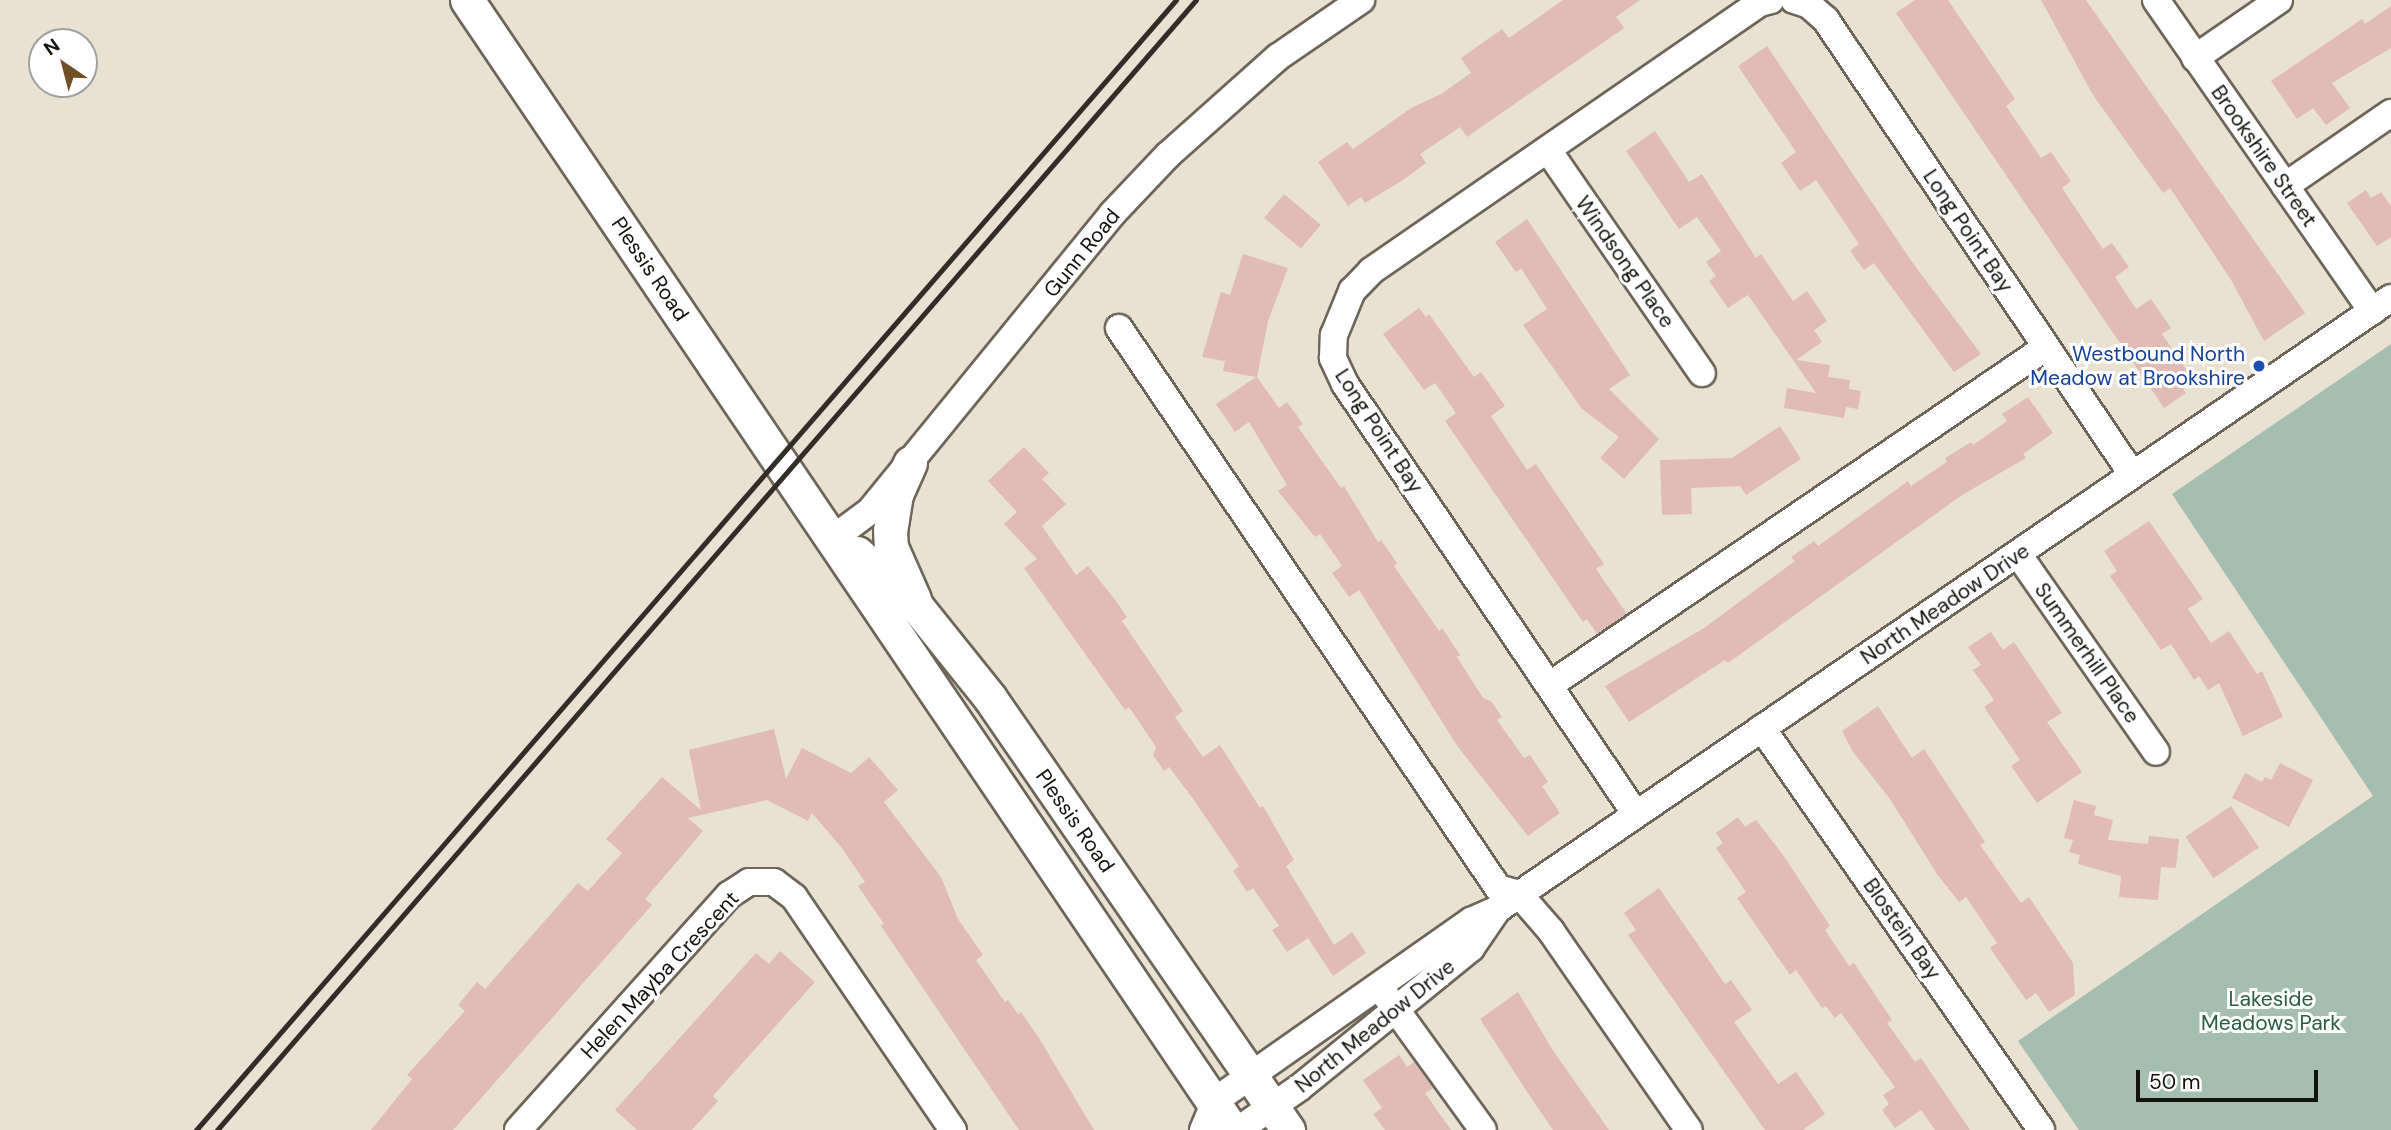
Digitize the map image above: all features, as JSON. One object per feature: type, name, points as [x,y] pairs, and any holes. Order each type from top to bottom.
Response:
[{"type":"main road","name":"Plessis Road","points":[[467,0],[778,461],[835,537],[874,606],[1209,1115],[1232,1130]]},
{"type":"main road","points":[[910,463],[893,505],[890,530],[891,547],[918,608]]},
{"type":"main road","name":"Plessis Road","points":[[835,537],[918,608],[990,698],[1280,1119]]},
{"type":"street","name":"Gunn Road","points":[[835,537],[870,511],[1112,214],[1168,155],[1278,57],[1361,0]]},
{"type":"street","name":"Long Point Bay","points":[[1635,813],[1345,384],[1333,358],[1344,307],[1371,271],[1760,3],[1771,0]]},
{"type":"street","name":"Long Point Bay","points":[[1794,0],[1809,5],[1826,20],[2132,474]]},
{"type":"street","name":"Brookshire Street","points":[[2156,0],[2285,186],[2381,305]]},
{"type":"street","points":[[2195,58],[2279,0]]},
{"type":"street","points":[[2285,186],[2391,113]]},
{"type":"street","name":"Windsong Place","points":[[1548,150],[1702,373]]},
{"type":"street","name":"North Meadow Drive","points":[[1209,1115],[1250,1076],[1471,921],[1509,901],[2381,305]]},
{"type":"street","points":[[1119,328],[1498,888],[1509,901],[1551,932],[1689,1130]]},
{"type":"street","points":[[1550,685],[2045,348]]},
{"type":"street","name":"Summerhill Place","points":[[2018,554],[2156,752]]},
{"type":"street","name":"Blostein Bay","points":[[1762,728],[2041,1130]]},
{"type":"street","name":"Helen Mayba Crescent","points":[[518,1130],[729,895],[748,882],[774,882],[794,897],[953,1130]]},
{"type":"street","name":"North Meadow Drive","points":[[1238,1130],[1280,1119],[1397,1010],[1471,948],[1509,901]]},
{"type":"street","points":[[1379,986],[1483,1130]]},
{"type":"green space","name":"Lakeside Meadows Park","points":[[2391,344],[2391,1130],[2079,1130],[2018,1041],[2373,796],[2172,494]]},
{"type":"building","points":[[1563,0],[1640,0],[1616,17],[1624,28],[1467,137],[1460,127],[1420,154],[1426,163],[1403,180],[1365,203],[1361,197],[1348,206],[1318,162],[1347,142],[1353,149],[1411,108],[1441,94],[1471,73],[1461,58],[1502,29],[1509,38]]},
{"type":"building","points":[[1915,0],[1948,0],[2015,99],[2006,106],[2041,158],[2051,152],[2071,181],[2062,188],[2103,249],[2112,243],[2129,267],[2115,277],[2136,309],[2151,299],[2171,328],[2162,334],[2194,381],[2183,389],[2186,393],[2164,408],[1896,13]]},
{"type":"building","points":[[2041,0],[2086,0],[2305,313],[2264,341],[2231,280],[2170,188],[2163,193],[2093,95]]},
{"type":"building","points":[[2391,6],[2391,48],[2332,83],[2350,108],[2326,125],[2313,108],[2297,119],[2271,81],[2362,19],[2365,24]]},
{"type":"building","points":[[1767,46],[1912,262],[1981,354],[1954,372],[1874,263],[1864,270],[1850,251],[1859,244],[1816,180],[1800,191],[1781,163],[1796,152],[1738,66]]},
{"type":"building","points":[[1655,131],[1689,182],[1702,174],[1756,258],[1761,254],[1793,301],[1807,291],[1827,321],[1814,330],[1822,342],[1796,360],[1830,365],[1828,377],[1850,380],[1849,389],[1861,391],[1858,409],[1846,407],[1844,418],[1784,408],[1787,388],[1816,393],[1748,295],[1728,308],[1709,281],[1716,276],[1706,262],[1721,251],[1697,217],[1679,229],[1626,151]]},
{"type":"building","points":[[2366,190],[2371,198],[2381,192],[2391,206],[2391,237],[2377,246],[2347,203]]},
{"type":"building","points":[[1284,194],[1321,225],[1301,249],[1264,218]]},
{"type":"building","points":[[1527,219],[1630,375],[1609,389],[1659,439],[1624,479],[1600,458],[1619,437],[1582,409],[1523,325],[1547,309],[1521,268],[1516,272],[1495,242]]},
{"type":"building","points":[[1243,254],[1288,268],[1268,321],[1257,377],[1279,408],[1287,402],[1303,424],[1298,427],[1341,488],[1344,486],[1378,542],[1381,540],[1397,563],[1394,566],[1439,631],[1442,628],[1483,698],[1491,701],[1502,717],[1497,720],[1524,758],[1530,755],[1548,782],[1542,786],[1560,813],[1528,836],[1458,747],[1359,590],[1349,597],[1332,573],[1342,566],[1320,534],[1315,537],[1278,491],[1287,485],[1249,422],[1235,432],[1216,404],[1256,377],[1223,371],[1225,361],[1202,357],[1221,292],[1230,295]]},
{"type":"building","points":[[1419,308],[1426,317],[1429,314],[1474,377],[1481,372],[1505,406],[1491,416],[1527,470],[1536,464],[1604,564],[1596,569],[1627,614],[1597,634],[1587,619],[1583,622],[1445,421],[1456,413],[1435,383],[1424,390],[1383,334]]},
{"type":"building","points":[[2028,397],[2053,433],[2023,454],[2026,458],[1962,495],[1728,663],[1725,660],[1629,722],[1605,686],[1704,628],[1795,561],[1791,557],[1814,541],[1818,546],[1908,481],[1911,486],[1947,462],[1945,458],[1971,442],[1973,445],[2007,421],[2002,414]]},
{"type":"building","points":[[1780,426],[1801,459],[1746,495],[1740,486],[1691,488],[1692,514],[1662,515],[1660,460],[1732,458]]},
{"type":"building","points":[[1024,447],[1049,473],[1042,479],[1066,504],[1042,526],[1076,575],[1088,566],[1127,617],[1122,621],[1183,711],[1175,717],[1203,757],[1220,745],[1260,808],[1263,806],[1294,860],[1286,866],[1334,945],[1352,932],[1366,953],[1333,976],[1308,938],[1287,952],[1272,930],[1279,926],[1253,888],[1247,892],[1233,871],[1239,866],[1169,767],[1164,771],[1153,755],[1156,747],[1129,707],[1125,710],[1024,568],[1037,559],[1004,524],[1017,512],[988,481]]},
{"type":"building","points":[[2149,521],[2203,599],[2188,609],[2211,643],[2229,631],[2257,674],[2262,671],[2283,717],[2243,736],[2219,683],[2208,690],[2199,676],[2194,680],[2171,644],[2161,650],[2110,576],[2117,571],[2104,551]]},
{"type":"building","points":[[1991,632],[2003,650],[2014,642],[2062,713],[2047,722],[2082,772],[2037,803],[2011,766],[2020,760],[1984,707],[1994,700],[1973,670],[1981,665],[1968,647]]},
{"type":"building","points":[[1878,706],[1912,758],[1924,749],[1985,842],[1980,845],[2021,903],[2029,897],[2073,963],[2075,995],[2049,1012],[2036,993],[2026,1000],[1990,948],[1997,943],[1966,897],[1959,902],[1937,874],[1890,799],[1853,752],[1842,731]]},
{"type":"building","points":[[774,729],[786,779],[802,748],[851,773],[869,757],[898,790],[884,802],[941,877],[958,919],[983,955],[976,960],[1005,1002],[1008,1000],[1018,1014],[1021,1012],[1094,1130],[1019,1130],[881,926],[884,924],[858,886],[865,882],[841,847],[812,813],[808,821],[767,800],[688,818],[703,831],[645,899],[652,905],[453,1130],[371,1130],[412,1079],[407,1075],[465,1011],[458,1005],[477,982],[485,989],[578,883],[588,891],[622,853],[606,839],[662,777],[701,810],[689,750]]},
{"type":"building","points":[[2280,763],[2313,780],[2289,827],[2232,798],[2245,773],[2262,782],[2265,777],[2271,780]]},
{"type":"building","points":[[2074,800],[2096,806],[2094,815],[2113,820],[2108,840],[2148,844],[2149,836],[2179,839],[2176,868],[2161,867],[2158,900],[2119,897],[2121,876],[2078,864],[2080,855],[2069,852],[2073,840],[2064,838]]},
{"type":"building","points":[[2231,806],[2259,847],[2213,878],[2185,837]]},
{"type":"building","points":[[1738,817],[1745,827],[1756,820],[1783,855],[1830,926],[1825,930],[1849,966],[1854,963],[1892,1020],[1887,1023],[1915,1062],[1921,1058],[1970,1130],[1935,1130],[1921,1110],[1895,1128],[1882,1110],[1889,1104],[1883,1095],[1895,1087],[1841,1013],[1835,1018],[1826,1006],[1822,1008],[1796,970],[1790,975],[1737,898],[1746,892],[1716,848],[1723,843],[1716,833]]},
{"type":"building","points":[[1659,888],[1725,984],[1731,980],[1752,1010],[1734,1022],[1778,1084],[1796,1072],[1825,1114],[1803,1130],[1765,1130],[1628,935],[1636,930],[1624,913]]},
{"type":"building","points":[[780,951],[815,982],[713,1096],[718,1101],[692,1130],[637,1130],[615,1110],[756,953],[769,964]]},
{"type":"building","points":[[1518,992],[1554,1052],[1609,1130],[1553,1130],[1529,1095],[1480,1019]]},
{"type":"building","points":[[1399,1055],[1407,1067],[1414,1062],[1433,1088],[1425,1093],[1451,1130],[1385,1130],[1373,1114],[1382,1108],[1363,1080]]},
{"type":"railway","points":[[196,1130],[1176,0]]},
{"type":"railway","points":[[217,1130],[1196,0]]},
{"type":"place","name":"Westbound North Meadow at Brookshire","points":[[2259,366]]}]
